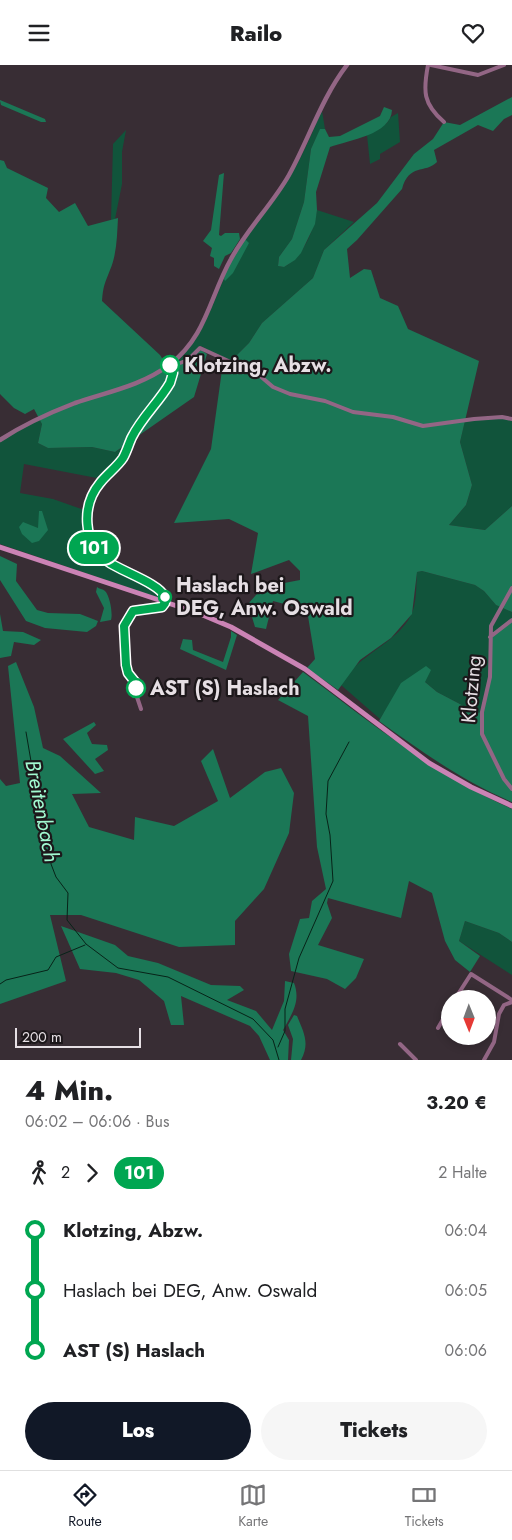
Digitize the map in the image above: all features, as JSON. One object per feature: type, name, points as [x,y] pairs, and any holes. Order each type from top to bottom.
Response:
[{"type":"main road","points":[[0,547],[231,627],[306,669],[429,763],[470,787],[512,805]]},
{"type":"street","points":[[171,366],[198,334],[230,260],[248,230],[288,176],[321,106],[346,65]]},
{"type":"street","points":[[444,122],[433,112],[426,98],[430,65],[455,72],[478,75],[504,65]]},
{"type":"street","points":[[0,439],[45,416],[136,383],[188,360],[200,348],[259,375],[273,387],[290,395],[325,401],[354,412],[394,417],[423,426],[474,419],[502,417],[512,419]]},
{"type":"street","points":[[141,709],[137,697],[136,683],[127,670],[124,626],[133,611],[159,609],[165,603],[162,591],[113,565],[96,551],[90,540],[87,519],[90,502],[95,490],[122,459],[132,437],[166,390],[173,373],[171,366]]},
{"type":"street","name":"Klotzing","points":[[512,588],[495,617],[490,637],[490,677],[482,712],[482,734],[504,779],[512,789]]},
{"type":"street","points":[[490,637],[512,620]]},
{"type":"street","points":[[461,990],[471,973],[496,990]]},
{"type":"street","points":[[484,1060],[494,1041],[499,1015],[504,1005],[512,1001],[496,990]]},
{"type":"street","points":[[438,1028],[441,1023]]},
{"type":"street","points":[[400,1044],[416,1060]]},
{"type":"green space","points":[[512,97],[512,115],[504,119],[493,131],[478,125],[434,150],[437,162],[432,166],[409,175],[402,189],[347,249],[350,278],[364,269],[371,270],[380,298],[398,306],[408,329],[479,361],[460,442],[472,485],[466,505],[449,525],[485,530],[512,506],[512,612],[496,605],[484,591],[475,585],[422,571],[417,572],[412,614],[391,638],[360,660],[338,690],[307,668],[315,659],[307,610],[273,601],[266,629],[255,627],[248,604],[263,587],[300,580],[300,571],[289,560],[251,574],[258,533],[229,519],[174,523],[211,449],[222,370],[249,343],[262,323],[313,278],[324,250],[377,203],[414,154],[433,139],[444,122],[460,125]]},
{"type":"green space","points":[[0,100],[45,119],[46,122],[41,122],[1,105]]},
{"type":"green space","points":[[384,107],[392,110],[390,118],[377,131],[330,147],[316,192],[317,210],[315,224],[301,253],[295,260],[284,267],[278,266],[279,257],[292,239],[304,202],[311,149],[320,129],[325,129],[329,137],[340,136],[380,116]]},
{"type":"green space","points":[[322,111],[325,129],[320,130],[311,149],[304,202],[292,239],[279,257],[278,266],[284,267],[297,257],[302,250],[313,227],[317,210],[354,222],[324,250],[313,278],[262,323],[249,343],[230,362],[201,346],[188,359],[176,363],[188,350],[205,322],[240,247],[298,162]]},
{"type":"green space","points":[[398,113],[400,142],[380,154],[380,159],[370,164],[367,135],[387,123],[391,117]]},
{"type":"green space","points":[[126,130],[122,152],[122,184],[115,219],[111,220],[113,144]]},
{"type":"green space","points":[[0,160],[4,161],[7,168],[48,188],[46,198],[59,212],[75,203],[88,226],[118,218],[115,251],[102,301],[160,355],[169,369],[188,361],[201,350],[207,354],[194,397],[115,452],[92,447],[48,448],[38,443],[42,424],[34,409],[25,414],[14,408],[0,394]]},
{"type":"green space","points":[[224,173],[219,235],[239,233],[240,239],[231,253],[225,256],[219,269],[214,266],[214,258],[210,256],[212,248],[203,241],[211,230],[219,175]]},
{"type":"green space","points":[[244,238],[249,243],[233,273],[225,281],[226,268]]},
{"type":"green space","points":[[39,418],[42,424],[38,443],[48,448],[92,447],[115,452],[128,444],[120,462],[102,479],[24,464],[20,493],[53,499],[87,511],[87,532],[94,548],[110,563],[160,589],[162,599],[0,544],[0,441]]},
{"type":"green space","points":[[512,419],[512,506],[485,530],[449,525],[466,505],[472,485],[460,442],[465,420]]},
{"type":"green space","points":[[39,511],[42,511],[48,530],[39,541],[32,543],[22,534],[19,527],[23,522],[38,528]]},
{"type":"green space","points":[[0,556],[17,564],[16,581],[37,610],[48,613],[80,614],[98,621],[96,626],[87,632],[45,628],[26,621],[0,580]]},
{"type":"green space","points":[[422,571],[475,585],[484,591],[496,605],[512,612],[512,619],[489,677],[481,712],[477,713],[437,692],[425,682],[384,713],[380,719],[341,685],[357,665],[387,642],[405,625],[414,605],[417,572]]},
{"type":"green space","points":[[97,587],[105,591],[108,597],[111,620],[100,622],[104,608],[96,592]]},
{"type":"green space","points":[[0,614],[3,631],[23,632],[41,640],[34,645],[14,642],[11,656],[0,658]]},
{"type":"green space","points":[[512,619],[512,802],[477,785],[427,755],[379,721],[401,683],[426,666],[431,670],[425,682],[437,692],[477,713],[481,712],[489,677],[489,638]]},
{"type":"green space","points":[[231,631],[237,635],[226,670],[180,649],[183,639],[192,640],[193,650],[223,662]]},
{"type":"green space","points":[[16,662],[34,707],[43,748],[60,756],[101,793],[72,794],[89,827],[134,840],[135,817],[174,826],[218,801],[201,761],[213,749],[230,798],[265,772],[281,768],[294,793],[289,833],[264,889],[235,921],[235,945],[179,947],[81,915],[50,915],[66,981],[0,1004],[0,779],[6,786],[20,783],[8,666]]},
{"type":"green space","points":[[303,672],[404,747],[456,780],[512,809],[512,942],[499,933],[465,921],[459,941],[480,956],[470,972],[455,960],[445,941],[432,893],[409,881],[401,918],[328,898],[327,903],[332,918],[318,945],[364,959],[356,978],[345,989],[327,979],[291,971],[289,954],[300,919],[309,918],[312,901],[326,889],[317,847],[308,716],[278,700]]},
{"type":"green space","points":[[94,722],[96,725],[87,733],[92,744],[107,745],[108,750],[95,759],[104,771],[95,774],[63,739]]},
{"type":"green space","points":[[465,921],[499,933],[512,942],[512,975],[459,941]]},
{"type":"green space","points":[[61,926],[115,945],[128,956],[158,963],[211,985],[240,986],[244,990],[227,1000],[256,1011],[272,1030],[284,1001],[285,981],[294,983],[296,1002],[283,1030],[289,1040],[288,1060],[270,1060],[259,1036],[250,1026],[181,996],[184,1025],[171,1025],[164,1001],[139,980],[116,973],[80,969]]},
{"type":"green space","points":[[294,1015],[297,1016],[306,1043],[301,1060],[291,1060],[293,1039],[288,1025]]},
{"type":"waterway","name":"Breitenbach","points":[[26,732],[32,767],[51,837],[51,864],[56,877],[68,893],[67,920],[86,944],[118,968],[168,977],[253,1019],[273,1040],[279,1060]]},
{"type":"waterway","points":[[278,1047],[285,1031],[285,1009],[299,958],[333,881],[330,835],[326,814],[328,781],[349,742]]},
{"type":"waterway","points":[[0,984],[6,980],[48,970],[56,957],[85,945]]},
{"type":"bus line","name":"101","points":[[136,688],[136,683],[130,677],[126,665],[124,626],[133,611],[139,609],[159,609],[165,603],[165,597],[162,591],[156,587],[113,565],[96,551],[90,540],[87,519],[90,502],[98,484],[122,459],[132,437],[170,383],[173,373],[170,365]]},
{"type":"place","name":"Klotzing, Abzw.","points":[[170,365]]},
{"type":"place","name":"Haslach bei DEG, Anw. Oswald","points":[[165,597]]},
{"type":"place","name":"AST (S) Haslach","points":[[136,688]]}]
